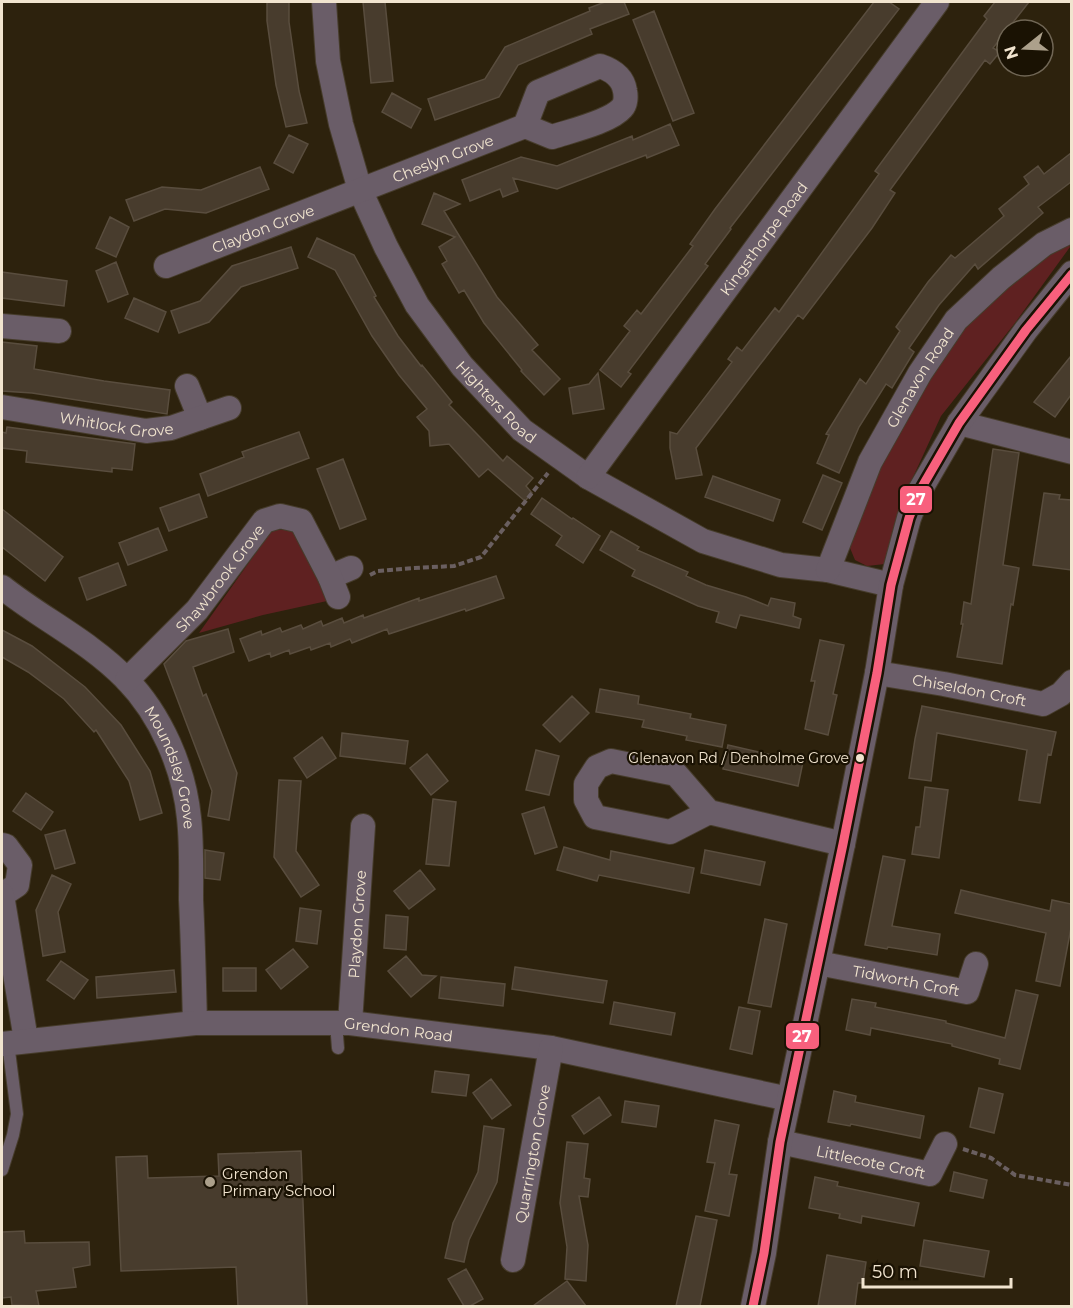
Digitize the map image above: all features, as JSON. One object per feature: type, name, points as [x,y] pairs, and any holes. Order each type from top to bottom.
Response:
[{"type":"street","name":"Highters Road","points":[[324,2],[328,61],[341,124],[360,190],[386,247],[417,305],[462,366],[522,430],[588,477],[703,541],[781,565],[828,570],[891,585]]},
{"type":"street","name":"Kingsthorpe Road","points":[[588,477],[937,2]]},
{"type":"street","name":"Cheslyn Grove","points":[[360,190],[525,126]]},
{"type":"street","name":"Claydon Grove","points":[[166,266],[360,190]]},
{"type":"street","name":"Glenavon Road","points":[[828,570],[870,462],[920,373],[956,320],[1001,278],[1044,244],[1071,230]]},
{"type":"street","points":[[753,1306],[764,1253],[780,1142],[843,844],[877,673],[891,585],[909,518],[919,492],[959,423],[1026,330],[1069,280]]},
{"type":"street","points":[[2,326],[59,331]]},
{"type":"street","points":[[187,386],[200,418]]},
{"type":"street","name":"Whitlock Grove","points":[[2,407],[146,431],[171,428],[229,408]]},
{"type":"street","points":[[959,423],[1071,452]]},
{"type":"street","name":"Shawbrook Grove","points":[[127,680],[197,610],[264,521],[280,516],[301,521],[346,580]]},
{"type":"street","name":"Moundsley Grove","points":[[2,587],[87,645],[127,680],[152,712],[168,743],[180,775],[189,817],[195,1023]]},
{"type":"street","name":"Chiseldon Croft","points":[[877,673],[1043,704],[1068,694]]},
{"type":"street","points":[[709,812],[670,832],[595,817],[586,800],[585,784],[597,767],[610,761],[676,774],[709,812],[843,844]]},
{"type":"street","name":"Playdon Grove","points":[[343,1023],[363,826]]},
{"type":"street","points":[[2,846],[6,846],[20,865],[17,885],[2,895],[12,1042]]},
{"type":"street","name":"Tidworth Croft","points":[[818,963],[967,992],[976,964]]},
{"type":"street","name":"Grendon Road","points":[[12,1042],[195,1023],[343,1023],[551,1048],[789,1099]]},
{"type":"street","name":"Quarrington Grove","points":[[513,1260],[551,1048]]},
{"type":"street","name":"Littlecote Croft","points":[[780,1142],[930,1174],[945,1144]]},
{"type":"lane","points":[[338,1048],[343,1023]]},
{"type":"lane","points":[[2,1170],[17,1114],[12,1042]]},
{"type":"path","points":[[346,580],[378,571],[454,567],[481,557],[559,458]]},
{"type":"path","points":[[945,1144],[991,1158],[1014,1175],[1071,1185]]},
{"type":"shaded area","points":[[1068,242],[1070,247],[1015,323],[941,416],[909,486],[885,564],[867,566],[855,560],[850,548],[849,535],[877,459],[942,354],[1009,278]]},
{"type":"shaded area","points":[[272,530],[299,533],[327,601],[263,615],[199,633]]},
{"type":"building","points":[[267,2],[289,2],[289,22],[299,91],[307,123],[286,127],[276,85],[267,21]]},
{"type":"building","points":[[363,2],[385,2],[393,81],[371,83]]},
{"type":"building","points":[[605,2],[624,2],[629,14],[590,29],[592,34],[518,65],[499,97],[435,120],[428,99],[485,79],[505,47],[590,11],[589,8]]},
{"type":"building","points":[[874,2],[889,2],[899,9],[730,228],[705,264],[708,266],[628,372],[631,374],[621,387],[600,370],[630,331],[624,326],[637,310],[641,314],[693,246],[690,244],[715,209]]},
{"type":"building","points":[[995,2],[1029,2],[1016,18],[995,18],[995,45],[993,48],[995,58],[990,64],[985,60],[890,190],[895,193],[872,228],[803,319],[798,315],[696,448],[702,475],[676,479],[670,448],[670,432],[677,434],[732,362],[728,359],[737,347],[742,351],[775,308],[779,312],[879,174],[875,171],[987,19],[984,16]]},
{"type":"building","points":[[654,11],[694,113],[673,121],[633,20]]},
{"type":"building","points":[[392,93],[421,109],[411,128],[382,112]]},
{"type":"building","points":[[670,124],[679,145],[557,189],[513,178],[518,191],[503,197],[500,189],[470,201],[462,180],[521,157],[557,166],[632,136],[633,140]]},
{"type":"building","points":[[289,135],[308,144],[293,173],[274,163]]},
{"type":"building","points":[[1071,153],[1071,182],[1038,207],[1043,213],[978,269],[975,264],[939,305],[909,348],[914,352],[892,388],[886,384],[859,427],[839,473],[817,463],[829,435],[826,434],[860,379],[866,384],[900,331],[896,327],[928,282],[951,255],[955,258],[1004,216],[999,209],[1029,184],[1024,177],[1038,166],[1044,174]]},
{"type":"building","points":[[260,167],[269,189],[206,213],[165,209],[134,221],[126,200],[162,187],[201,190]]},
{"type":"building","points":[[434,193],[460,204],[444,211],[497,297],[538,345],[532,350],[560,379],[544,395],[521,371],[484,323],[464,290],[459,293],[442,264],[447,261],[439,247],[455,237],[422,224]]},
{"type":"building","points":[[110,217],[129,227],[116,257],[96,248]]},
{"type":"building","points":[[317,238],[354,255],[376,296],[374,297],[398,336],[452,402],[449,405],[503,461],[507,456],[533,478],[526,486],[532,493],[525,501],[488,469],[479,477],[449,444],[430,446],[429,431],[417,417],[427,409],[399,375],[372,336],[335,270],[308,257]]},
{"type":"building","points":[[291,247],[298,268],[241,287],[209,322],[179,333],[171,311],[200,301],[232,266]]},
{"type":"building","points":[[116,262],[128,294],[108,302],[96,271]]},
{"type":"building","points":[[2,272],[67,281],[64,306],[2,298]]},
{"type":"building","points":[[134,298],[166,312],[158,332],[125,318]]},
{"type":"building","points":[[2,342],[37,346],[34,369],[170,390],[167,414],[32,393],[2,391]]},
{"type":"building","points":[[1071,356],[1071,395],[1055,417],[1034,402]]},
{"type":"building","points":[[598,373],[604,409],[573,414],[569,388],[589,384]]},
{"type":"building","points":[[7,427],[135,444],[132,470],[112,468],[112,472],[26,462],[27,451],[2,448],[2,432],[6,433]]},
{"type":"building","points":[[299,432],[309,458],[208,496],[200,474],[244,457],[242,452]]},
{"type":"building","points":[[993,449],[1019,453],[1003,565],[1019,568],[1002,664],[957,657],[964,602],[971,604]]},
{"type":"building","points":[[343,459],[366,519],[340,529],[317,469]]},
{"type":"building","points":[[823,475],[842,483],[822,530],[803,522]]},
{"type":"building","points":[[713,476],[780,500],[773,521],[705,497]]},
{"type":"building","points":[[1044,493],[1060,495],[1059,499],[1071,500],[1071,570],[1033,565]]},
{"type":"building","points":[[199,494],[207,517],[169,531],[160,508]]},
{"type":"building","points":[[542,498],[600,536],[583,563],[556,545],[562,536],[531,514]]},
{"type":"building","points":[[2,509],[63,557],[45,581],[2,547]]},
{"type":"building","points":[[158,528],[167,550],[128,565],[119,543]]},
{"type":"building","points":[[611,531],[639,547],[637,550],[688,572],[686,576],[706,585],[768,606],[771,598],[795,603],[793,616],[801,619],[799,628],[740,615],[736,628],[716,622],[719,612],[698,606],[632,576],[635,570],[600,550]]},
{"type":"building","points":[[118,563],[126,585],[87,600],[79,578]]},
{"type":"building","points":[[496,576],[504,598],[389,634],[387,629],[352,643],[350,639],[331,647],[330,643],[290,654],[289,650],[271,657],[270,653],[249,661],[240,639],[261,631],[262,635],[280,628],[282,632],[301,625],[303,629],[321,621],[323,626],[342,618],[344,623],[363,615],[364,618],[419,598],[419,601]]},
{"type":"building","points":[[228,629],[234,652],[193,667],[203,696],[206,694],[237,773],[229,820],[208,816],[212,791],[164,664],[186,641]]},
{"type":"building","points":[[2,630],[32,646],[85,687],[121,725],[150,771],[162,813],[140,820],[129,781],[96,730],[94,732],[64,699],[28,672],[2,657]]},
{"type":"building","points":[[820,640],[844,645],[833,694],[837,695],[828,735],[805,729],[815,681],[811,681]]},
{"type":"building","points":[[600,689],[639,696],[638,704],[691,714],[690,718],[726,725],[722,747],[686,740],[687,736],[642,727],[644,720],[596,712]]},
{"type":"building","points":[[572,696],[589,713],[560,742],[543,725]]},
{"type":"building","points":[[922,706],[1056,732],[1051,755],[1048,754],[1040,803],[1019,800],[1027,750],[937,733],[931,781],[909,778]]},
{"type":"building","points":[[342,733],[408,741],[405,764],[340,756]]},
{"type":"building","points":[[322,737],[336,758],[307,778],[294,758]]},
{"type":"building","points":[[728,745],[803,762],[798,786],[723,769]]},
{"type":"building","points":[[536,750],[559,756],[549,795],[526,790]]},
{"type":"building","points":[[427,754],[448,781],[431,795],[410,768]]},
{"type":"building","points":[[279,780],[301,781],[296,851],[319,885],[301,897],[274,857]]},
{"type":"building","points":[[925,787],[948,790],[939,858],[912,854],[916,827],[920,827]]},
{"type":"building","points":[[26,793],[53,812],[41,830],[13,811]]},
{"type":"building","points":[[433,799],[456,802],[449,866],[426,864]]},
{"type":"building","points":[[544,807],[557,847],[535,854],[522,814]]},
{"type":"building","points":[[65,830],[75,863],[55,869],[45,835]]},
{"type":"building","points":[[564,847],[610,860],[611,851],[694,868],[689,893],[599,875],[597,881],[557,870]]},
{"type":"building","points":[[205,850],[224,853],[220,880],[205,878]]},
{"type":"building","points":[[705,850],[765,862],[760,885],[701,873]]},
{"type":"building","points":[[883,856],[905,860],[892,926],[940,934],[937,955],[865,945]]},
{"type":"building","points":[[420,870],[435,889],[409,909],[394,891]]},
{"type":"building","points":[[52,875],[71,884],[58,912],[65,952],[43,956],[36,910]]},
{"type":"building","points":[[961,890],[1050,911],[1052,900],[1071,904],[1071,928],[1060,986],[1036,981],[1046,933],[955,913]]},
{"type":"building","points":[[300,908],[321,911],[317,944],[296,941]]},
{"type":"building","points":[[386,915],[408,917],[406,950],[384,948]]},
{"type":"building","points":[[765,919],[787,924],[771,1007],[748,1003]]},
{"type":"building","points":[[293,949],[308,967],[281,989],[266,970]]},
{"type":"building","points":[[406,956],[422,975],[436,976],[411,997],[388,971]]},
{"type":"building","points":[[61,961],[88,980],[74,999],[47,980]]},
{"type":"building","points":[[515,967],[607,981],[603,1003],[512,989]]},
{"type":"building","points":[[223,968],[256,968],[256,991],[223,991]]},
{"type":"building","points":[[174,970],[176,992],[97,998],[96,977]]},
{"type":"building","points":[[441,977],[505,984],[503,1006],[439,998]]},
{"type":"building","points":[[1016,990],[1038,995],[1020,1069],[999,1064],[1000,1059],[952,1046],[952,1044],[871,1028],[870,1035],[846,1030],[852,999],[876,1003],[875,1007],[946,1021],[946,1023],[1005,1038]]},
{"type":"building","points":[[614,1002],[675,1013],[671,1035],[610,1024]]},
{"type":"building","points":[[739,1007],[760,1011],[752,1054],[730,1049]]},
{"type":"building","points":[[435,1071],[469,1075],[466,1096],[432,1092]]},
{"type":"building","points":[[491,1079],[511,1105],[492,1119],[473,1093]]},
{"type":"building","points":[[979,1088],[1003,1094],[994,1133],[970,1127]]},
{"type":"building","points":[[834,1091],[856,1096],[855,1102],[924,1116],[920,1138],[851,1124],[850,1126],[828,1122]]},
{"type":"building","points":[[599,1097],[611,1115],[584,1134],[572,1116]]},
{"type":"building","points":[[625,1101],[659,1106],[656,1127],[622,1122]]},
{"type":"building","points":[[715,1120],[739,1125],[729,1174],[737,1175],[729,1216],[705,1211],[715,1163],[707,1162]]},
{"type":"building","points":[[484,1126],[504,1129],[497,1182],[469,1240],[464,1262],[445,1258],[453,1223],[478,1172]]},
{"type":"building","points":[[567,1142],[588,1144],[584,1178],[590,1179],[588,1197],[579,1196],[588,1245],[586,1281],[565,1279],[567,1247],[560,1203]]},
{"type":"building","points":[[301,1151],[307,1306],[238,1306],[236,1267],[121,1271],[116,1157],[147,1156],[148,1178],[219,1176],[218,1154]]},
{"type":"building","points":[[954,1172],[987,1180],[983,1198],[950,1191]]},
{"type":"building","points":[[815,1177],[838,1182],[837,1186],[919,1203],[914,1226],[862,1216],[861,1223],[839,1218],[840,1214],[809,1208]]},
{"type":"building","points":[[696,1216],[717,1220],[700,1306],[676,1306]]},
{"type":"building","points":[[24,1231],[25,1243],[89,1242],[90,1265],[73,1268],[76,1287],[36,1291],[39,1306],[12,1305],[11,1297],[2,1298],[2,1232]]},
{"type":"building","points":[[924,1240],[989,1251],[984,1277],[920,1266]]},
{"type":"building","points":[[827,1255],[866,1262],[863,1283],[858,1283],[855,1306],[818,1306]]},
{"type":"building","points":[[466,1269],[483,1299],[470,1306],[464,1306],[448,1279]]},
{"type":"building","points":[[567,1281],[586,1306],[533,1306]]},
{"type":"transit line","name":"27","points":[[753,1306],[764,1253],[780,1142],[843,844],[877,673],[891,585],[909,518],[919,492],[959,423],[1026,330],[1072,274]]},
{"type":"place","name":"Glenavon Rd / Denholme Grove","points":[[860,758]]},
{"type":"place","name":"Grendon Primary School","points":[[210,1182]]}]
